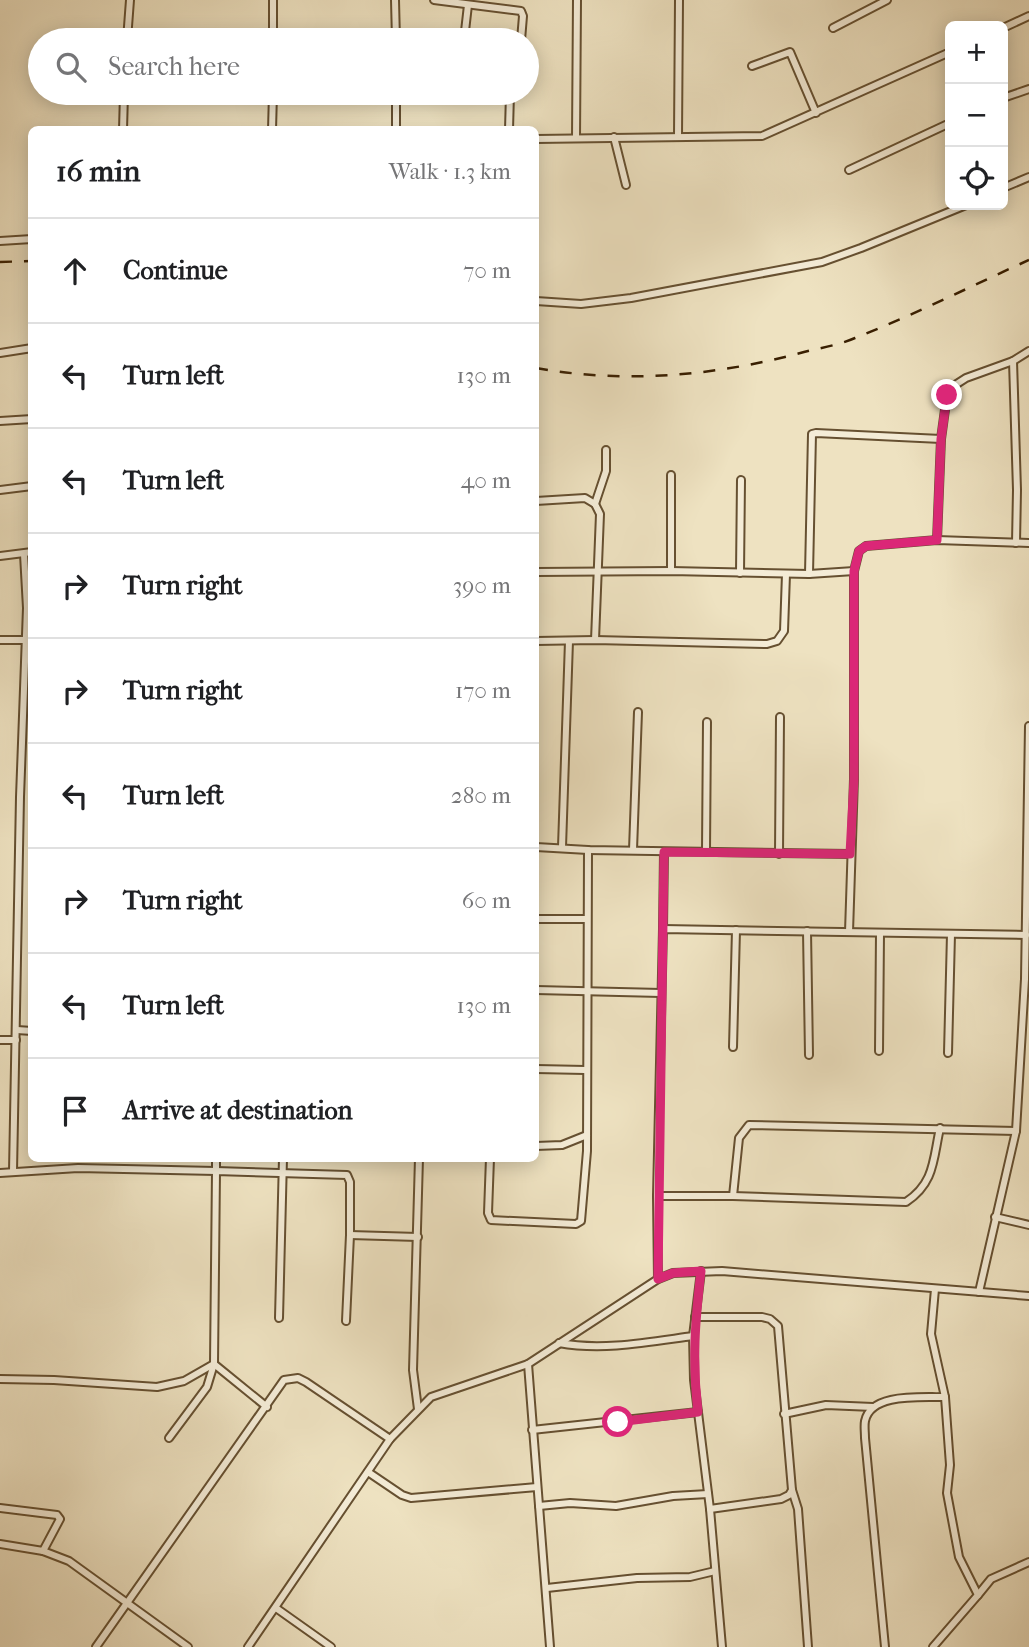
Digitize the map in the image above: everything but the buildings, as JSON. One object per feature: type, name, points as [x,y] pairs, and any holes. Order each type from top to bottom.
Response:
[{"type":"street","points":[[128,28],[130,0]]},
{"type":"street","points":[[272,0],[273,28]]},
{"type":"street","points":[[395,0],[396,28]]},
{"type":"street","points":[[434,0],[521,10],[522,28]]},
{"type":"street","points":[[576,138],[577,0]]},
{"type":"street","points":[[678,136],[679,0]]},
{"type":"street","points":[[833,28],[887,0]]},
{"type":"street","points":[[465,28],[468,5]]},
{"type":"street","points":[[1008,26],[1029,16]]},
{"type":"street","points":[[752,66],[790,52],[816,113]]},
{"type":"street","points":[[539,139],[762,136],[945,54]]},
{"type":"street","points":[[1008,96],[1029,89]]},
{"type":"street","points":[[123,126],[124,105]]},
{"type":"street","points":[[272,126],[273,105]]},
{"type":"street","points":[[396,105],[396,126]]},
{"type":"street","points":[[509,126],[510,105]]},
{"type":"street","points":[[849,170],[945,125]]},
{"type":"street","points":[[614,137],[626,185]]},
{"type":"street","points":[[1008,186],[1029,177]]},
{"type":"street","points":[[539,301],[580,304],[631,298],[822,261],[953,210]]},
{"type":"street","points":[[0,241],[28,239]]},
{"type":"street","points":[[0,353],[28,349]]},
{"type":"street","points":[[937,540],[944,402],[952,387],[966,378],[1013,361],[1029,351]]},
{"type":"street","points":[[1013,361],[1017,543]]},
{"type":"street","points":[[0,421],[28,419]]},
{"type":"street","points":[[808,574],[813,435],[941,439]]},
{"type":"street","points":[[595,504],[606,471],[606,450]]},
{"type":"street","points":[[671,475],[671,571]]},
{"type":"street","points":[[740,573],[741,480]]},
{"type":"street","points":[[0,490],[28,486]]},
{"type":"street","points":[[539,500],[585,498],[595,504],[600,514],[595,640]]},
{"type":"street","points":[[849,932],[854,779],[854,571],[859,551],[866,546],[937,540],[1029,543]]},
{"type":"street","points":[[0,556],[28,553],[13,1172]]},
{"type":"street","points":[[539,572],[808,574],[854,571]]},
{"type":"street","points":[[539,641],[754,644],[778,640],[784,631],[786,574]]},
{"type":"street","points":[[0,640],[26,640]]},
{"type":"street","points":[[562,847],[569,641]]},
{"type":"street","points":[[634,850],[638,712]]},
{"type":"street","points":[[779,854],[780,717]]},
{"type":"street","points":[[706,852],[708,722]]},
{"type":"street","points":[[979,1292],[1016,1130],[1027,979],[1029,840],[1026,784],[1029,726]]},
{"type":"street","points":[[539,847],[664,852],[850,854]]},
{"type":"street","points":[[490,1162],[488,1213],[491,1220],[576,1224],[582,1221],[586,1135],[588,850]]},
{"type":"street","points":[[658,1279],[657,1196],[664,852]]},
{"type":"street","points":[[539,919],[586,919]]},
{"type":"street","points":[[663,929],[1026,934]]},
{"type":"street","points":[[733,1047],[736,930]]},
{"type":"street","points":[[807,931],[809,1055]]},
{"type":"street","points":[[879,1051],[880,933]]},
{"type":"street","points":[[948,1053],[951,934]]},
{"type":"street","points":[[539,990],[661,993]]},
{"type":"street","points":[[17,1030],[28,1031]]},
{"type":"street","points":[[0,1040],[16,1040]]},
{"type":"street","points":[[539,1069],[585,1070]]},
{"type":"street","points":[[733,1196],[740,1138],[749,1125],[1016,1130]]},
{"type":"street","points":[[657,1196],[906,1202],[918,1194],[929,1180],[940,1128]]},
{"type":"street","points":[[539,1146],[562,1146],[586,1135]]},
{"type":"street","points":[[78,1162],[78,1168]]},
{"type":"street","points":[[145,1162],[145,1169]]},
{"type":"street","points":[[169,1438],[206,1388],[214,1364],[216,1162]]},
{"type":"street","points":[[279,1318],[283,1162]]},
{"type":"street","points":[[418,1409],[413,1370],[419,1162]]},
{"type":"street","points":[[0,1173],[78,1168],[346,1175],[350,1182],[351,1235],[346,1321]]},
{"type":"street","points":[[995,1217],[1029,1225]]},
{"type":"street","points":[[351,1235],[418,1237]]},
{"type":"street","points":[[701,1271],[693,1336],[694,1380],[710,1509],[722,1647]]},
{"type":"street","points":[[248,1647],[390,1439],[431,1397],[528,1364],[658,1279],[673,1273],[722,1271],[1029,1296]]},
{"type":"street","points":[[935,1289],[930,1334],[945,1397],[950,1465],[947,1493],[959,1557],[978,1595]]},
{"type":"street","points":[[695,1318],[762,1317],[770,1319],[778,1326],[792,1490],[798,1509],[807,1647]]},
{"type":"street","points":[[559,1343],[574,1346],[625,1345],[693,1336]]},
{"type":"street","points":[[0,1379],[157,1387],[184,1381],[214,1364]]},
{"type":"street","points":[[214,1364],[267,1406]]},
{"type":"street","points":[[528,1364],[550,1647]]},
{"type":"street","points":[[96,1647],[284,1380],[298,1378],[390,1439]]},
{"type":"street","points":[[784,1414],[825,1405],[873,1407],[889,1400],[945,1397]]},
{"type":"street","points":[[873,1407],[865,1418],[865,1438],[885,1647]]},
{"type":"street","points":[[533,1430],[698,1412]]},
{"type":"street","points":[[368,1472],[411,1498],[537,1487]]},
{"type":"street","points":[[710,1509],[781,1499],[792,1490]]},
{"type":"street","points":[[539,1506],[570,1503],[615,1506],[708,1493]]},
{"type":"street","points":[[0,1508],[57,1515],[60,1519],[43,1551]]},
{"type":"street","points":[[0,1545],[43,1551],[69,1561],[188,1647]]},
{"type":"street","points":[[933,1647],[991,1579],[1029,1562]]},
{"type":"street","points":[[547,1588],[637,1578],[690,1577],[716,1571]]},
{"type":"street","points":[[276,1608],[331,1647]]},
{"type":"railway","points":[[539,368],[603,376],[670,375],[771,360],[849,340],[1029,260]]},
{"type":"railway","points":[[0,262],[28,261]]},
{"type":"route","points":[[618,1422],[698,1412],[693,1336],[701,1271],[673,1273],[658,1279],[657,1196],[664,852],[850,854],[854,779],[854,571],[859,551],[866,546],[937,540],[941,439],[947,395]]}]
